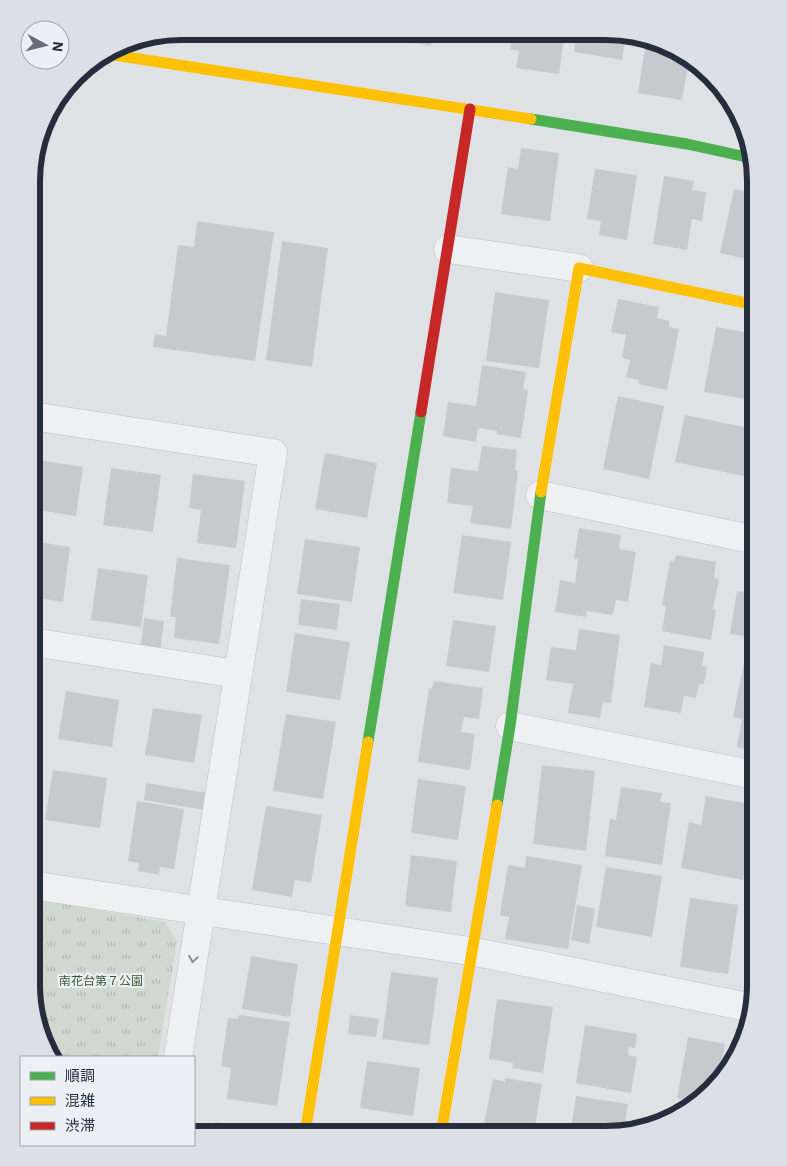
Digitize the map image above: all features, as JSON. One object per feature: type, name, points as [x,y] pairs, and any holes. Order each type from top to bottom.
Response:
[{"type":"street","points":[[118,56],[470,109],[686,144],[745,157]]},
{"type":"street","points":[[306,1126],[470,109]]},
{"type":"street","points":[[448,249],[579,268],[747,303]]},
{"type":"street","points":[[442,1126],[470,951],[510,726],[540,495],[579,268]]},
{"type":"street","points":[[40,417],[273,454],[178,1056]]},
{"type":"street","points":[[540,495],[747,538]]},
{"type":"street","points":[[40,643],[237,674]]},
{"type":"street","points":[[510,726],[747,773]]},
{"type":"street","points":[[40,886],[470,951],[745,1006]]},
{"type":"green space","name":"南花台第７公園","points":[[40,900],[165,922],[177,941],[158,1056],[60,1056],[51,1039],[41,1003]]},
{"type":"building","points":[[398,40],[432,40],[431,46]]},
{"type":"building","points":[[512,40],[564,40],[559,74],[516,68],[519,51],[510,49]]},
{"type":"building","points":[[576,40],[625,41],[622,60],[574,52]]},
{"type":"building","points":[[645,46],[660,51],[688,66],[682,100],[638,93]]},
{"type":"building","points":[[521,148],[559,153],[550,221],[501,214],[508,167],[518,169]]},
{"type":"building","points":[[595,169],[637,175],[627,240],[599,235],[601,221],[587,219]]},
{"type":"building","points":[[664,176],[694,181],[692,190],[706,192],[702,221],[692,219],[687,250],[653,244]]},
{"type":"building","points":[[734,189],[747,192],[747,259],[720,253]]},
{"type":"building","points":[[197,221],[274,232],[255,361],[153,347],[155,334],[166,336],[178,245],[194,247]]},
{"type":"building","points":[[282,241],[328,248],[312,367],[266,360]]},
{"type":"building","points":[[495,292],[549,300],[539,368],[486,361]]},
{"type":"building","points":[[618,299],[659,307],[657,318],[669,321],[669,327],[679,329],[667,390],[638,384],[639,380],[626,377],[630,360],[622,358],[626,335],[611,332]]},
{"type":"building","points":[[716,327],[747,332],[747,399],[704,392]]},
{"type":"building","points":[[482,365],[526,372],[523,389],[528,390],[521,438],[497,434],[497,431],[478,428],[476,442],[443,436],[448,402],[476,406]]},
{"type":"building","points":[[618,396],[664,406],[649,479],[603,469]]},
{"type":"building","points":[[685,415],[747,428],[747,460],[744,476],[675,462]]},
{"type":"building","points":[[482,446],[517,450],[515,470],[518,471],[511,529],[470,523],[473,506],[447,503],[451,468],[478,471]]},
{"type":"building","points":[[325,453],[377,463],[367,518],[315,509]]},
{"type":"building","points":[[40,460],[83,467],[76,516],[40,510]]},
{"type":"building","points":[[111,468],[161,475],[153,532],[103,525]]},
{"type":"building","points":[[193,474],[245,481],[236,548],[197,543],[201,510],[189,508]]},
{"type":"building","points":[[579,528],[621,535],[619,549],[636,552],[628,602],[616,600],[613,615],[587,611],[586,617],[555,612],[560,580],[575,583],[578,559],[574,559]]},
{"type":"building","points":[[462,535],[511,542],[503,600],[453,593]]},
{"type":"building","points":[[305,539],[360,547],[352,602],[297,594]]},
{"type":"building","points":[[40,542],[70,547],[63,602],[40,598]]},
{"type":"building","points":[[676,555],[716,562],[714,578],[719,579],[713,609],[716,610],[711,640],[662,631],[666,606],[662,605],[670,561],[674,562]]},
{"type":"building","points":[[177,558],[230,565],[219,644],[174,638],[176,617],[170,617]]},
{"type":"building","points":[[98,568],[148,575],[141,627],[91,620]]},
{"type":"building","points":[[737,591],[747,592],[747,637],[730,634]]},
{"type":"building","points":[[301,599],[340,604],[337,630],[298,625]]},
{"type":"building","points":[[144,618],[164,621],[160,653],[140,651]]},
{"type":"building","points":[[453,620],[496,626],[489,672],[446,666]]},
{"type":"building","points":[[579,629],[620,635],[611,703],[603,702],[600,718],[568,713],[573,684],[546,680],[551,647],[576,650]]},
{"type":"building","points":[[295,633],[350,642],[340,700],[286,692]]},
{"type":"building","points":[[664,645],[704,652],[702,666],[707,667],[704,684],[699,684],[696,698],[684,696],[681,713],[644,707],[651,663],[661,665]]},
{"type":"building","points":[[745,658],[747,659],[747,749],[737,747],[742,719],[733,717]]},
{"type":"building","points":[[434,681],[483,688],[479,719],[464,717],[461,732],[475,734],[470,770],[418,762],[429,688],[432,689]]},
{"type":"building","points":[[66,691],[119,700],[112,747],[58,739]]},
{"type":"building","points":[[153,708],[202,715],[194,763],[145,755]]},
{"type":"building","points":[[286,714],[336,722],[323,799],[273,791]]},
{"type":"building","points":[[542,765],[595,771],[586,851],[533,844]]},
{"type":"building","points":[[53,770],[107,778],[100,828],[45,820]]},
{"type":"building","points":[[418,779],[466,786],[458,840],[411,833]]},
{"type":"building","points":[[146,783],[208,793],[205,810],[144,800]]},
{"type":"building","points":[[621,787],[662,793],[660,802],[671,803],[662,865],[605,856],[610,819],[616,820]]},
{"type":"building","points":[[706,796],[747,804],[747,855],[743,880],[681,868],[689,822],[701,825]]},
{"type":"building","points":[[137,801],[184,809],[174,869],[160,867],[159,875],[138,871],[139,863],[128,861]]},
{"type":"building","points":[[266,806],[322,815],[311,883],[295,880],[292,897],[252,890]]},
{"type":"building","points":[[411,855],[457,861],[451,912],[405,906]]},
{"type":"building","points":[[526,856],[582,865],[568,949],[505,939],[509,917],[500,915],[508,865],[525,868]]},
{"type":"building","points":[[606,867],[662,876],[652,937],[596,927]]},
{"type":"building","points":[[690,898],[738,905],[728,974],[680,967]]},
{"type":"building","points":[[577,905],[595,909],[589,944],[571,940]]},
{"type":"building","points":[[251,956],[298,964],[290,1017],[242,1009]]},
{"type":"building","points":[[391,972],[438,978],[429,1045],[382,1039]]},
{"type":"building","points":[[497,999],[553,1007],[543,1073],[512,1068],[513,1063],[489,1059]]},
{"type":"building","points":[[239,1015],[290,1022],[277,1106],[227,1099],[231,1068],[221,1066],[228,1018],[238,1019]]},
{"type":"building","points":[[350,1015],[379,1019],[376,1037],[348,1034]]},
{"type":"building","points":[[585,1025],[637,1034],[635,1048],[629,1047],[628,1055],[637,1057],[631,1093],[576,1083]]},
{"type":"building","points":[[688,1037],[725,1044],[720,1068],[706,1085],[687,1100],[677,1098]]},
{"type":"building","points":[[367,1061],[420,1068],[413,1116],[360,1108]]},
{"type":"building","points":[[505,1078],[542,1084],[535,1126],[484,1126],[493,1079],[505,1082]]},
{"type":"building","points":[[576,1096],[628,1104],[625,1125],[571,1126]]},
{"type":"building","points":[[215,1122],[241,1126],[214,1126]]},
{"type":"traffic: fast","points":[[531,119],[687,144],[745,157]]},
{"type":"traffic: fast","points":[[368,742],[421,412]]},
{"type":"traffic: fast","points":[[497,805],[510,726],[541,492]]},
{"type":"traffic: slow","points":[[118,56],[531,119]]},
{"type":"traffic: slow","points":[[541,492],[579,268],[747,303]]},
{"type":"traffic: slow","points":[[306,1126],[368,742]]},
{"type":"traffic: slow","points":[[442,1126],[497,805]]},
{"type":"traffic: jam","points":[[421,412],[470,109]]}]
